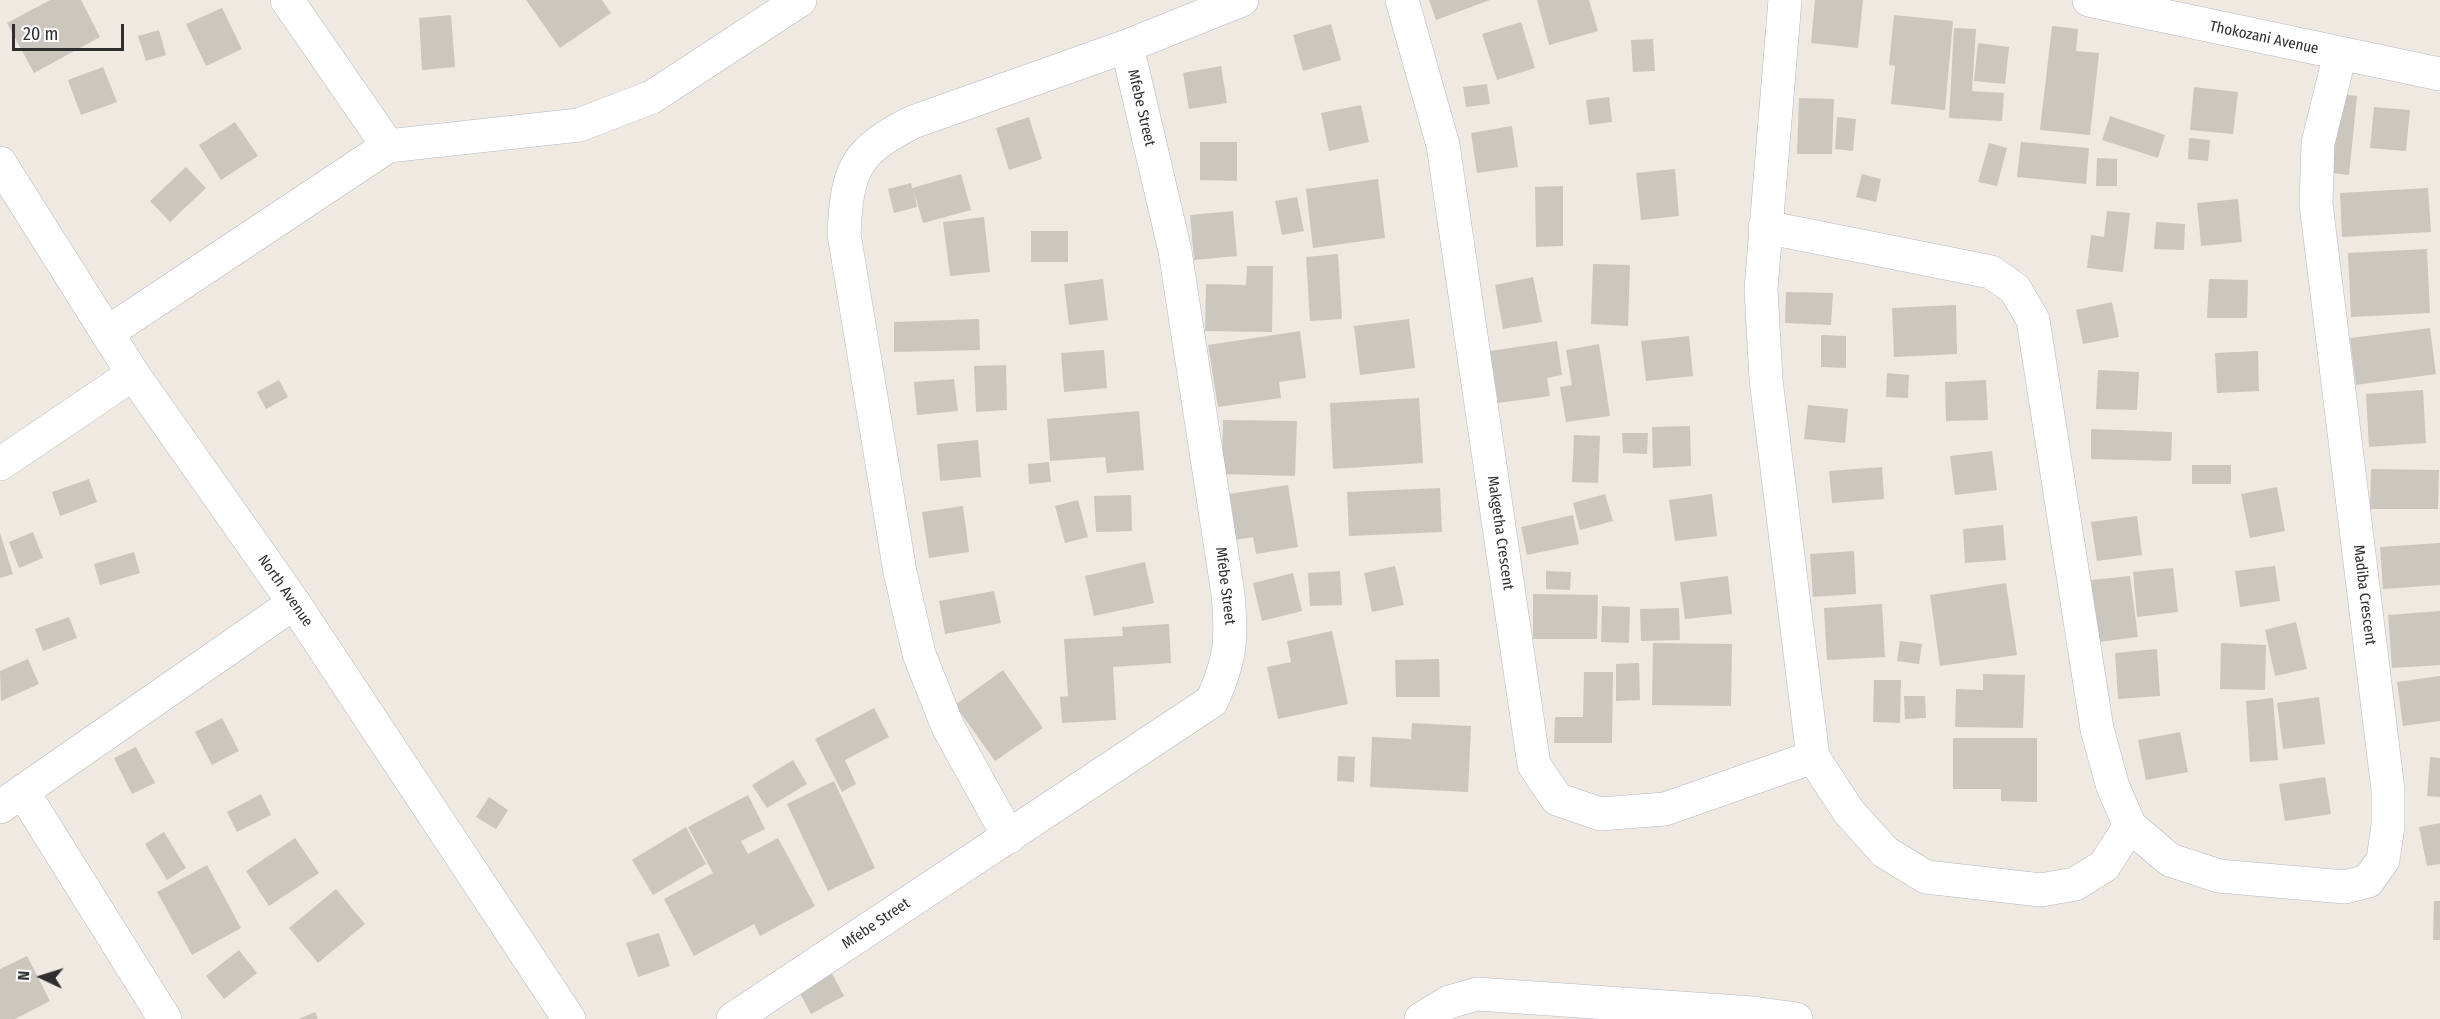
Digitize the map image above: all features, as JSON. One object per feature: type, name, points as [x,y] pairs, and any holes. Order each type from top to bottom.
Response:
[{"type":"street","points":[[287,0],[388,146]]},
{"type":"street","points":[[107,333],[388,146],[579,125],[652,97],[800,0]]},
{"type":"street","points":[[1009,837],[948,727],[919,654],[900,572],[846,245],[846,197],[858,161],[880,138],[913,122],[1127,46],[1242,0]]},
{"type":"street","name":"Makgetha Crescent","points":[[1402,0],[1443,145],[1534,765],[1557,799],[1600,814],[1665,809],[1814,757]]},
{"type":"street","points":[[1765,227],[1991,272],[2015,289],[2033,320],[2097,729],[2113,787],[2130,826],[2104,866],[2075,884],[2041,890],[1926,877],[1885,852],[1849,812],[1814,757],[1766,380],[1761,289],[1765,227],[1785,0]]},
{"type":"street","name":"Thokozani Avenue","points":[[2089,0],[2440,74]]},
{"type":"street","name":"Mfebe Street","points":[[733,1019],[1212,701],[1226,670],[1231,634],[1228,594],[1175,251],[1127,46]]},
{"type":"street","name":"Madiba Crescent","points":[[2130,826],[2169,860],[2219,876],[2345,887],[2368,881],[2383,860],[2388,826],[2388,790],[2316,204],[2318,142],[2340,54]]},
{"type":"street","name":"North Avenue","points":[[0,163],[134,374],[294,603],[569,1019]]},
{"type":"street","points":[[0,464],[134,374]]},
{"type":"street","points":[[165,1019],[12,799],[294,603]]},
{"type":"street","points":[[1421,1019],[1449,1002],[1477,994],[1796,1019]]},
{"type":"building","points":[[50,0],[81,0],[100,37],[34,73],[7,23]]},
{"type":"building","points":[[526,0],[602,0],[611,13],[560,48]]},
{"type":"building","points":[[1429,0],[1490,0],[1436,20]]},
{"type":"building","points":[[1537,0],[1589,0],[1598,31],[1549,45]]},
{"type":"building","points":[[1815,0],[1863,0],[1858,48],[1811,43]]},
{"type":"building","points":[[222,8],[242,49],[206,66],[186,24]]},
{"type":"building","points":[[451,15],[455,67],[422,70],[419,18]]},
{"type":"building","points":[[1894,15],[1953,21],[1945,110],[1891,104],[1895,66],[1889,65]]},
{"type":"building","points":[[1521,22],[1535,68],[1497,80],[1482,34]]},
{"type":"building","points":[[1331,24],[1341,60],[1303,71],[1293,35]]},
{"type":"building","points":[[2052,26],[2078,29],[2076,51],[2099,53],[2090,135],[2040,130]]},
{"type":"building","points":[[1954,28],[1976,29],[1972,91],[2004,93],[2002,121],[1949,118]]},
{"type":"building","points":[[159,30],[166,55],[146,61],[138,36]]},
{"type":"building","points":[[1653,39],[1655,71],[1633,72],[1631,40]]},
{"type":"building","points":[[1978,43],[2009,47],[2005,84],[1974,81]]},
{"type":"building","points":[[1221,66],[1227,103],[1189,109],[1183,73]]},
{"type":"building","points":[[103,67],[117,102],[81,115],[68,80]]},
{"type":"building","points":[[1487,84],[1490,104],[1466,107],[1463,87]]},
{"type":"building","points":[[2194,87],[2238,92],[2233,134],[2190,130]]},
{"type":"building","points":[[2331,93],[2357,96],[2349,175],[2323,172]]},
{"type":"building","points":[[1609,97],[1612,122],[1589,125],[1586,100]]},
{"type":"building","points":[[1799,98],[1834,99],[1832,154],[1797,154]]},
{"type":"building","points":[[1361,105],[1369,142],[1329,151],[1321,113]]},
{"type":"building","points":[[2374,107],[2410,110],[2406,151],[2370,148]]},
{"type":"building","points":[[2110,116],[2165,135],[2158,158],[2102,140]]},
{"type":"building","points":[[1029,117],[1042,159],[1009,170],[996,128]]},
{"type":"building","points":[[1837,117],[1856,119],[1853,151],[1835,149]]},
{"type":"building","points":[[235,122],[258,156],[221,180],[199,145]]},
{"type":"building","points":[[1512,126],[1518,167],[1477,173],[1471,133]]},
{"type":"building","points":[[2189,138],[2210,140],[2208,161],[2188,159]]},
{"type":"building","points":[[1200,142],[1237,142],[1237,181],[1200,180]]},
{"type":"building","points":[[2021,142],[2089,148],[2086,184],[2017,177]]},
{"type":"building","points":[[1989,143],[2007,148],[1997,186],[1978,182]]},
{"type":"building","points":[[2097,158],[2117,159],[2117,186],[2096,186]]},
{"type":"building","points":[[186,167],[206,188],[170,222],[150,201]]},
{"type":"building","points":[[1675,169],[1679,216],[1641,220],[1636,173]]},
{"type":"building","points":[[961,174],[971,210],[923,223],[914,192],[917,207],[894,213],[888,189],[911,183],[912,188]]},
{"type":"building","points":[[1862,174],[1881,179],[1876,202],[1856,197]]},
{"type":"building","points":[[1378,179],[1385,238],[1313,248],[1306,189]]},
{"type":"building","points":[[1563,186],[1563,246],[1536,247],[1535,187]]},
{"type":"building","points":[[2428,188],[2431,232],[2342,237],[2340,193]]},
{"type":"building","points":[[1297,197],[1304,231],[1282,235],[1275,201]]},
{"type":"building","points":[[2238,199],[2242,242],[2201,246],[2197,203]]},
{"type":"building","points":[[1233,211],[1237,256],[1194,260],[1190,215]]},
{"type":"building","points":[[2107,211],[2130,213],[2123,272],[2087,268],[2091,235],[2104,237]]},
{"type":"building","points":[[984,217],[990,272],[950,276],[943,222]]},
{"type":"building","points":[[2156,222],[2185,224],[2184,250],[2154,249]]},
{"type":"building","points":[[1031,231],[1068,231],[1068,262],[1031,262]]},
{"type":"building","points":[[2427,249],[2430,313],[2351,317],[2348,253]]},
{"type":"building","points":[[1338,254],[1342,319],[1310,321],[1306,257]]},
{"type":"building","points":[[1593,264],[1630,265],[1628,326],[1591,324]]},
{"type":"building","points":[[1247,266],[1273,266],[1272,332],[1205,331],[1206,284],[1246,285]]},
{"type":"building","points":[[1533,277],[1542,322],[1503,329],[1495,285]]},
{"type":"building","points":[[1103,279],[1108,320],[1069,325],[1064,284]]},
{"type":"building","points":[[2209,279],[2248,280],[2247,318],[2207,318]]},
{"type":"building","points":[[1786,292],[1833,293],[1831,325],[1785,323]]},
{"type":"building","points":[[2112,302],[2119,337],[2083,344],[2076,310]]},
{"type":"building","points":[[1956,305],[1957,354],[1894,357],[1892,308]]},
{"type":"building","points":[[979,319],[980,350],[894,352],[894,322]]},
{"type":"building","points":[[1409,319],[1415,368],[1360,375],[1354,326]]},
{"type":"building","points":[[2430,328],[2436,374],[2356,385],[2350,338]]},
{"type":"building","points":[[1300,331],[1306,378],[1279,382],[1281,398],[1218,407],[1208,345]]},
{"type":"building","points":[[1821,335],[1846,336],[1846,368],[1821,367]]},
{"type":"building","points":[[1689,336],[1693,376],[1646,381],[1641,341]]},
{"type":"building","points":[[1557,341],[1562,375],[1547,378],[1550,396],[1498,403],[1490,351]]},
{"type":"building","points":[[1599,344],[1610,416],[1566,422],[1560,387],[1572,385],[1566,350]]},
{"type":"building","points":[[1104,350],[1107,388],[1064,392],[1061,353]]},
{"type":"building","points":[[2258,351],[2259,391],[2217,393],[2215,353]]},
{"type":"building","points":[[1006,365],[1007,410],[976,412],[974,366]]},
{"type":"building","points":[[2098,370],[2139,372],[2137,410],[2096,409]]},
{"type":"building","points":[[1887,373],[1909,375],[1908,398],[1886,397]]},
{"type":"building","points":[[954,379],[958,411],[917,415],[914,382]]},
{"type":"building","points":[[279,380],[288,397],[266,409],[257,392]]},
{"type":"building","points":[[1986,380],[1988,420],[1946,421],[1945,382]]},
{"type":"building","points":[[2423,390],[2426,443],[2369,447],[2366,394]]},
{"type":"building","points":[[1419,398],[1423,463],[1333,469],[1330,403]]},
{"type":"building","points":[[1808,405],[1848,409],[1845,443],[1804,439]]},
{"type":"building","points":[[1139,411],[1144,470],[1107,473],[1105,457],[1050,461],[1047,419]]},
{"type":"building","points":[[1223,420],[1297,421],[1295,476],[1222,474]]},
{"type":"building","points":[[1690,426],[1691,466],[1653,468],[1652,427]]},
{"type":"building","points":[[2091,429],[2172,432],[2171,461],[2091,459]]},
{"type":"building","points":[[1622,433],[1648,433],[1647,454],[1623,453]]},
{"type":"building","points":[[1574,435],[1600,436],[1598,483],[1572,482]]},
{"type":"building","points":[[978,440],[981,477],[940,481],[937,444]]},
{"type":"building","points":[[1992,451],[1997,490],[1955,495],[1950,456]]},
{"type":"building","points":[[1049,462],[1051,482],[1029,484],[1028,464]]},
{"type":"building","points":[[2192,465],[2231,465],[2231,484],[2192,484]]},
{"type":"building","points":[[1882,467],[1884,499],[1832,503],[1829,471]]},
{"type":"building","points":[[2371,469],[2439,470],[2438,509],[2370,509]]},
{"type":"building","points":[[89,479],[97,502],[60,516],[52,492]]},
{"type":"building","points":[[1288,485],[1298,547],[1256,554],[1253,537],[1229,541],[1222,495]]},
{"type":"building","points":[[2277,487],[2285,531],[2250,538],[2241,494]]},
{"type":"building","points":[[1440,488],[1442,532],[1349,536],[1347,492]]},
{"type":"building","points":[[1605,494],[1613,521],[1580,530],[1573,503]]},
{"type":"building","points":[[1712,494],[1717,536],[1675,541],[1669,500]]},
{"type":"building","points":[[1131,495],[1132,531],[1096,532],[1094,496]]},
{"type":"building","points":[[1078,500],[1088,537],[1065,543],[1055,506]]},
{"type":"building","points":[[963,506],[969,552],[929,558],[922,512]]},
{"type":"building","points":[[1573,515],[1579,544],[1527,555],[1521,527]]},
{"type":"building","points":[[2137,516],[2142,555],[2097,561],[2091,522]]},
{"type":"building","points":[[2003,525],[2006,560],[1965,563],[1963,529]]},
{"type":"building","points":[[33,532],[43,558],[19,568],[9,542]]},
{"type":"building","points":[[0,533],[13,574],[0,578]]},
{"type":"building","points":[[2440,543],[2440,585],[2383,589],[2380,547]]},
{"type":"building","points":[[1854,551],[1856,594],[1813,597],[1810,554]]},
{"type":"building","points":[[134,552],[140,573],[100,585],[94,564]]},
{"type":"building","points":[[1145,562],[1154,603],[1094,616],[1085,576]]},
{"type":"building","points":[[1395,566],[1404,605],[1372,612],[1364,573]]},
{"type":"building","points":[[2275,566],[2280,601],[2240,607],[2235,571]]},
{"type":"building","points":[[2173,568],[2178,612],[2137,617],[2133,572]]},
{"type":"building","points":[[1340,571],[1342,605],[1310,606],[1308,573]]},
{"type":"building","points":[[1546,571],[1571,572],[1570,590],[1546,589]]},
{"type":"building","points":[[1293,573],[1302,611],[1262,621],[1253,583]]},
{"type":"building","points":[[1728,576],[1732,614],[1685,619],[1680,582]]},
{"type":"building","points":[[2130,576],[2138,637],[2099,642],[2091,580]]},
{"type":"building","points":[[2006,583],[2017,655],[1940,666],[1930,595]]},
{"type":"building","points":[[994,591],[1001,623],[945,634],[939,601]]},
{"type":"building","points":[[1533,594],[1598,595],[1597,639],[1533,639]]},
{"type":"building","points":[[1882,604],[1885,657],[1827,660],[1824,608]]},
{"type":"building","points":[[1602,606],[1630,607],[1629,643],[1601,642]]},
{"type":"building","points":[[1679,608],[1680,640],[1641,641],[1640,609]]},
{"type":"building","points":[[2440,611],[2440,665],[2392,668],[2388,615]]},
{"type":"building","points":[[69,617],[77,638],[43,651],[35,629]]},
{"type":"building","points":[[2296,622],[2307,669],[2275,676],[2265,630]]},
{"type":"building","points":[[1169,624],[1171,663],[1113,667],[1116,720],[1062,723],[1060,697],[1068,696],[1064,639],[1123,636],[1122,627]]},
{"type":"building","points":[[1332,631],[1348,704],[1278,719],[1267,667],[1291,662],[1287,641]]},
{"type":"building","points":[[1900,641],[1922,644],[1919,664],[1897,661]]},
{"type":"building","points":[[1653,643],[1732,644],[1731,706],[1652,705]]},
{"type":"building","points":[[2221,643],[2266,645],[2265,690],[2220,689]]},
{"type":"building","points":[[2157,649],[2160,696],[2118,699],[2115,653]]},
{"type":"building","points":[[28,659],[39,684],[1,701],[0,671]]},
{"type":"building","points":[[1439,659],[1440,697],[1396,697],[1395,660]]},
{"type":"building","points":[[1639,663],[1640,700],[1616,701],[1616,664]]},
{"type":"building","points":[[1003,670],[1043,728],[995,761],[955,705]]},
{"type":"building","points":[[1584,672],[1613,672],[1612,743],[1554,743],[1555,717],[1583,717]]},
{"type":"building","points":[[1983,674],[2025,675],[2023,728],[1955,727],[1956,689],[1983,690]]},
{"type":"building","points":[[2440,676],[2440,721],[2403,726],[2397,682]]},
{"type":"building","points":[[1874,680],[1901,680],[1900,723],[1873,722]]},
{"type":"building","points":[[1904,696],[1925,696],[1926,718],[1905,719]]},
{"type":"building","points":[[2319,697],[2325,744],[2283,749],[2277,703]]},
{"type":"building","points":[[2273,698],[2278,760],[2250,762],[2246,701]]},
{"type":"building","points":[[874,708],[889,737],[845,760],[856,784],[842,792],[815,739]]},
{"type":"building","points":[[222,718],[239,751],[212,765],[195,732]]},
{"type":"building","points":[[1412,723],[1471,726],[1468,792],[1370,787],[1372,737],[1411,739]]},
{"type":"building","points":[[2180,732],[2188,772],[2146,780],[2138,740]]},
{"type":"building","points":[[1953,738],[2037,738],[2037,802],[2001,801],[2001,789],[1953,789]]},
{"type":"building","points":[[136,747],[155,783],[132,794],[114,758]]},
{"type":"building","points":[[1338,756],[1355,757],[1354,782],[1337,781]]},
{"type":"building","points":[[2430,757],[2440,758],[2440,797],[2427,796]]},
{"type":"building","points":[[793,760],[807,784],[767,808],[752,785]]},
{"type":"building","points":[[2325,777],[2331,814],[2285,821],[2279,784]]},
{"type":"building","points":[[834,781],[875,868],[828,891],[787,804]]},
{"type":"building","points":[[261,794],[271,815],[237,832],[227,812]]},
{"type":"building","points":[[748,795],[765,829],[741,841],[748,854],[778,838],[815,906],[760,936],[754,924],[694,956],[664,899],[713,873],[688,827]]},
{"type":"building","points":[[489,797],[508,810],[496,829],[476,817]]},
{"type":"building","points":[[2440,823],[2440,864],[2427,866],[2419,827]]},
{"type":"building","points":[[686,827],[706,864],[653,895],[632,860]]},
{"type":"building","points":[[164,832],[186,868],[167,880],[145,844]]},
{"type":"building","points":[[295,838],[319,873],[269,906],[246,871]]},
{"type":"building","points":[[207,865],[241,928],[192,955],[157,892]]},
{"type":"building","points":[[336,889],[365,924],[318,963],[289,928]]},
{"type":"building","points":[[2434,901],[2440,901],[2440,940],[2433,940]]},
{"type":"building","points":[[659,933],[670,966],[638,977],[626,943]]},
{"type":"building","points":[[239,950],[257,973],[224,999],[206,976]]},
{"type":"building","points":[[27,956],[50,1001],[15,1019],[0,1019],[0,969]]},
{"type":"building","points":[[831,972],[844,996],[811,1014],[798,990]]},
{"type":"building","points":[[315,1012],[318,1019],[299,1019]]}]
